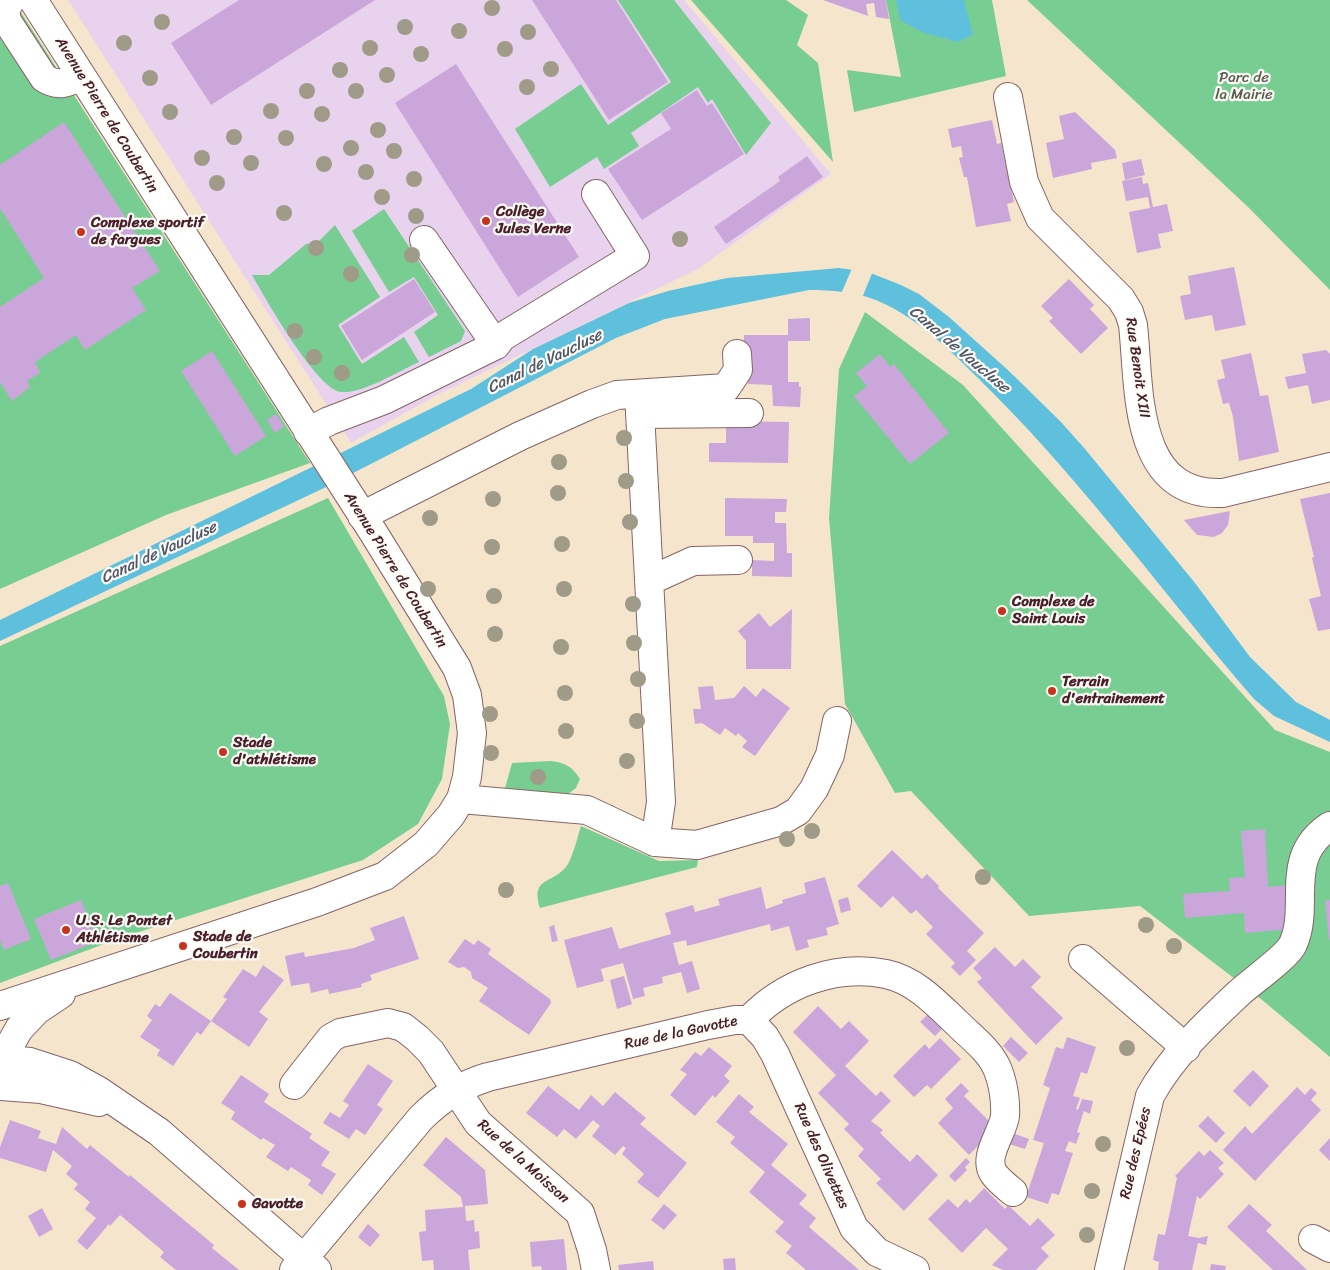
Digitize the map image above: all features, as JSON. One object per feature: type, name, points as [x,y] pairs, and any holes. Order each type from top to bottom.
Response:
[{"type":"street","points":[[11,0],[5,10],[7,22],[44,78],[52,83],[64,84],[80,77]]},
{"type":"street","name":"Avenue Pierre de Coubertin","points":[[0,1006],[317,902],[385,876],[398,868],[439,831],[461,799],[471,753],[472,733],[467,695],[457,668],[362,516],[80,77],[33,0]]},
{"type":"street","name":"Rue Benoit XIII","points":[[1008,97],[1024,182],[1030,201],[1040,218],[1121,299],[1130,312],[1134,325],[1143,422],[1148,443],[1158,464],[1171,478],[1190,490],[1206,494],[1222,493],[1330,467]]},
{"type":"street","points":[[308,432],[329,421],[384,400],[496,345],[502,337],[635,256],[596,194]]},
{"type":"street","points":[[424,240],[496,345]]},
{"type":"street","points":[[640,404],[726,388],[738,370],[737,354]]},
{"type":"street","points":[[362,516],[520,436],[617,395],[640,404],[749,413]]},
{"type":"street","points":[[640,404],[661,802],[655,842]]},
{"type":"street","points":[[649,580],[693,561],[738,560]]},
{"type":"street","points":[[461,799],[587,810],[655,842],[696,845],[781,822],[798,811],[814,789],[830,755],[837,721]]},
{"type":"street","name":"Rue des Epées","points":[[1108,1270],[1150,1096],[1160,1076],[1239,993],[1292,946],[1299,925],[1298,884],[1306,855],[1318,834],[1330,826]]},
{"type":"street","points":[[1083,959],[1186,1048]]},
{"type":"street","name":"Rue de la Gavotte","points":[[304,1266],[421,1118],[456,1090],[472,1082],[516,1070],[708,1025],[735,1020],[749,1020],[778,994],[801,982],[831,974],[857,972],[887,974],[930,996],[989,1054],[998,1069],[1005,1098],[1005,1118],[991,1161],[993,1173],[1013,1192]]},
{"type":"street","name":"Avenue Pierre de Coubertin","points":[[1,1060],[20,1029],[28,1020],[55,997],[85,978]]},
{"type":"street","points":[[28,1020],[25,1034],[26,1044],[40,1066]]},
{"type":"street","name":"Rue des Olivettes","points":[[749,1020],[765,1037],[775,1054],[854,1228],[877,1252],[915,1270]]},
{"type":"street","name":"Rue de la Moisson","points":[[294,1085],[331,1038],[340,1033],[388,1023],[403,1027],[430,1052],[478,1123],[580,1213],[592,1250],[596,1270]]},
{"type":"street","points":[[1,1060],[40,1066],[70,1075],[99,1091],[126,1112],[159,1132],[304,1266]]},
{"type":"street","points":[[0,1086],[14,1086],[61,1093],[126,1112]]},
{"type":"shaded area","name":"Collège Jules Verne","points":[[68,0],[684,0],[831,174],[698,269],[441,393],[351,443]]},
{"type":"green space","name":"Complexe sportif de fargues","points":[[0,0],[13,0],[310,463],[166,515],[0,589]]},
{"type":"green space","points":[[618,0],[674,0],[771,123],[746,155],[712,99],[708,103],[698,87],[631,133],[639,146],[604,169],[597,157],[550,187],[515,129],[581,84],[608,125],[671,82]]},
{"type":"green space","points":[[691,0],[786,0],[808,15],[797,45],[818,63],[833,162]]},
{"type":"green space","points":[[886,0],[992,0],[1006,76],[854,112],[847,70],[901,77]]},
{"type":"green space","name":"Parc de la Mairie","points":[[1027,0],[1330,0],[1330,290],[1248,207]]},
{"type":"green space","points":[[384,209],[465,331],[461,341],[429,357],[414,332],[438,315],[414,277],[389,292],[352,231]]},
{"type":"green space","points":[[335,225],[380,297],[338,325],[362,364],[404,337],[419,362],[370,386],[350,392],[341,392],[331,387],[319,376],[292,341],[252,275],[269,275],[306,244],[317,243]]},
{"type":"green space","name":"Complexe de Saint Louis","points":[[865,312],[963,385],[1275,730],[1330,752],[1330,1057],[1261,999],[1140,906],[1029,916],[911,791],[895,793],[845,704],[829,518],[839,369]]},
{"type":"green space","name":"Stade d'athlétisme","points":[[328,498],[444,696],[450,724],[442,779],[418,824],[363,860],[120,938],[0,983],[0,646]]},
{"type":"green space","points":[[551,761],[568,766],[580,779],[576,788],[568,794],[505,788],[512,763]]},
{"type":"green space","points":[[581,826],[659,861],[698,860],[697,867],[540,908],[538,890],[545,881],[563,871],[568,864]]},
{"type":"water","points":[[896,0],[964,0],[973,35],[958,42],[922,32],[900,20]]},
{"type":"water","name":"Canal de Vaucluse","points":[[839,268],[868,272],[919,294],[949,317],[1010,372],[1061,422],[1085,449],[1195,583],[1250,657],[1296,702],[1330,720],[1330,742],[1274,716],[1254,699],[1060,465],[952,352],[908,317],[892,308],[868,297],[834,291],[809,290],[665,319],[616,338],[324,488],[0,641],[0,620],[471,389],[533,349],[629,303],[668,291],[727,278]]},
{"type":"pier","points":[[853,266],[873,271],[862,298],[841,294]]},
{"type":"building","points":[[239,0],[375,0],[211,105],[171,43]]},
{"type":"building","points":[[532,0],[616,0],[668,82],[609,120]]},
{"type":"building","points":[[823,0],[886,0],[889,19],[876,17],[874,3],[866,4],[868,16]]},
{"type":"building","points":[[456,64],[579,257],[518,297],[395,103]]},
{"type":"building","points":[[697,90],[707,106],[712,103],[744,154],[642,220],[608,169],[671,129],[661,113]]},
{"type":"building","points":[[1075,112],[1115,150],[1117,158],[1091,163],[1092,169],[1053,178],[1046,143],[1064,139],[1059,116]]},
{"type":"building","points":[[992,120],[997,144],[1001,143],[1014,202],[1007,204],[1011,221],[976,227],[967,177],[964,177],[959,158],[963,157],[961,146],[952,148],[948,129]]},
{"type":"building","points":[[64,122],[160,271],[132,288],[146,310],[85,350],[76,335],[35,362],[40,373],[27,381],[30,387],[12,401],[0,382],[0,307],[44,278],[0,208],[0,165]]},
{"type":"building","points":[[807,156],[823,177],[726,244],[714,227],[780,181],[778,177]]},
{"type":"building","points":[[1141,159],[1145,175],[1125,180],[1122,163]]},
{"type":"building","points":[[1142,177],[1143,184],[1148,183],[1153,207],[1167,204],[1173,231],[1158,234],[1161,248],[1137,253],[1129,212],[1150,208],[1148,197],[1126,201],[1122,181]]},
{"type":"building","points":[[1234,267],[1246,325],[1215,331],[1212,315],[1185,320],[1180,296],[1191,294],[1188,276]]},
{"type":"building","points":[[414,279],[435,312],[362,360],[341,326]]},
{"type":"building","points":[[1069,279],[1094,305],[1090,309],[1108,328],[1081,354],[1049,321],[1053,318],[1041,306]]},
{"type":"building","points":[[810,318],[810,341],[788,341],[788,382],[799,382],[799,387],[801,387],[800,407],[773,406],[772,385],[748,384],[749,365],[743,357],[744,335],[788,335],[788,319]]},
{"type":"building","points":[[1326,350],[1330,354],[1330,400],[1312,404],[1308,385],[1288,389],[1285,377],[1306,373],[1302,354]]},
{"type":"building","points":[[212,351],[266,436],[235,456],[181,371]]},
{"type":"building","points":[[1251,353],[1260,396],[1268,395],[1279,452],[1239,461],[1233,417],[1229,403],[1223,404],[1217,380],[1225,378],[1221,360]]},
{"type":"building","points":[[880,354],[890,367],[894,364],[949,433],[910,464],[854,396],[867,386],[856,373]]},
{"type":"building","points":[[276,414],[284,426],[275,433],[267,420]]},
{"type":"building","points":[[726,421],[789,422],[788,463],[709,462],[709,443],[726,443]]},
{"type":"building","points":[[1330,493],[1330,629],[1318,631],[1309,599],[1321,596],[1300,499]]},
{"type":"building","points":[[725,498],[787,499],[786,512],[775,512],[775,523],[786,523],[787,553],[792,553],[792,577],[752,576],[752,560],[774,561],[774,543],[753,543],[753,536],[725,536]]},
{"type":"building","points":[[1230,511],[1228,525],[1222,533],[1214,537],[1197,535],[1184,520]]},
{"type":"building","points":[[792,609],[791,669],[746,669],[746,641],[738,631],[759,613],[770,627]]},
{"type":"building","points":[[713,686],[715,700],[734,698],[744,686],[756,697],[763,688],[790,708],[755,756],[742,747],[747,741],[738,733],[736,736],[725,728],[720,735],[702,723],[695,724],[693,709],[701,709],[698,687]]},
{"type":"building","points":[[1265,829],[1268,887],[1288,885],[1291,929],[1245,933],[1244,913],[1185,918],[1183,894],[1230,891],[1229,878],[1245,877],[1241,831]]},
{"type":"building","points":[[892,850],[922,879],[927,874],[939,886],[938,888],[984,933],[967,951],[976,960],[960,976],[951,967],[955,963],[926,934],[933,927],[916,910],[911,914],[893,896],[881,908],[857,886]]},
{"type":"building","points":[[825,877],[839,924],[826,928],[828,935],[807,940],[809,947],[796,951],[789,926],[771,931],[770,924],[687,946],[686,940],[673,943],[679,965],[692,961],[700,989],[687,993],[681,972],[662,977],[663,983],[643,988],[645,996],[633,999],[623,963],[601,969],[604,981],[577,988],[564,940],[612,927],[619,949],[671,934],[665,913],[693,905],[695,912],[720,905],[718,899],[761,887],[766,909],[783,903],[782,900],[806,893],[804,883]]},
{"type":"building","points":[[8,883],[31,939],[4,950],[0,940],[0,886]]},
{"type":"building","points":[[848,897],[851,910],[841,913],[838,900]]},
{"type":"building","name":"U.S. Le Pontet Athlétisme","points":[[81,900],[98,941],[51,960],[34,919]]},
{"type":"building","points":[[1330,900],[1330,940],[1329,940],[1325,901]]},
{"type":"building","points":[[404,916],[419,959],[370,975],[372,980],[361,984],[362,987],[329,994],[328,989],[311,993],[309,983],[291,986],[285,956],[304,952],[305,957],[354,948],[375,940],[370,928]]},
{"type":"building","points":[[554,925],[558,941],[552,942],[549,927]]},
{"type":"building","points":[[465,939],[474,945],[478,940],[491,949],[488,954],[550,999],[551,1003],[529,1035],[479,1001],[488,988],[472,978],[471,972],[464,967],[458,968],[448,962]]},
{"type":"building","points":[[995,947],[1015,967],[1023,959],[1041,977],[1031,987],[1063,1018],[1036,1045],[977,982],[982,978],[973,968]]},
{"type":"building","points":[[263,965],[284,980],[259,1012],[268,1019],[249,1047],[211,1021],[227,999],[223,997],[243,969],[256,977]]},
{"type":"building","points":[[624,976],[632,1004],[617,1009],[610,980]]},
{"type":"building","points":[[170,993],[211,1021],[201,1035],[197,1032],[173,1066],[157,1055],[160,1050],[140,1037],[152,1020],[147,1016],[155,1004],[160,1007]]},
{"type":"building","points":[[818,1006],[841,1029],[849,1021],[869,1041],[845,1066],[876,1096],[881,1091],[891,1101],[871,1121],[883,1130],[880,1133],[910,1162],[917,1154],[938,1175],[904,1211],[876,1183],[881,1179],[858,1156],[864,1149],[844,1129],[849,1124],[818,1093],[836,1075],[793,1032]]},
{"type":"building","points":[[930,1012],[944,1027],[935,1036],[920,1022]]},
{"type":"building","points":[[1011,1037],[1028,1053],[1019,1062],[1003,1046]]},
{"type":"building","points":[[1067,1037],[1096,1047],[1087,1074],[1081,1072],[1073,1096],[1080,1098],[1076,1109],[1078,1110],[1082,1099],[1093,1101],[1090,1114],[1084,1111],[1077,1132],[1080,1133],[1076,1144],[1069,1141],[1065,1151],[1073,1153],[1059,1195],[1052,1193],[1048,1204],[1026,1197],[1044,1143],[1033,1140],[1050,1088],[1043,1085],[1056,1047],[1063,1049]]},
{"type":"building","points":[[940,1038],[961,1059],[931,1089],[927,1085],[914,1097],[893,1076],[925,1044],[929,1049]]},
{"type":"building","points":[[709,1047],[732,1066],[724,1076],[730,1081],[715,1098],[713,1095],[695,1116],[670,1095],[687,1074],[680,1070],[695,1052],[701,1056]]},
{"type":"building","points":[[368,1064],[393,1081],[377,1105],[383,1109],[365,1135],[356,1129],[349,1139],[323,1123],[330,1112],[340,1118],[349,1105],[343,1101]]},
{"type":"building","points":[[1253,1070],[1269,1086],[1250,1107],[1233,1091]]},
{"type":"building","points":[[241,1075],[269,1094],[264,1102],[312,1134],[309,1138],[330,1152],[321,1165],[336,1174],[322,1195],[308,1185],[311,1180],[291,1167],[288,1171],[266,1157],[275,1145],[263,1138],[261,1140],[231,1119],[235,1112],[221,1103]]},
{"type":"building","points":[[961,1083],[969,1091],[964,1096],[996,1128],[969,1155],[938,1123],[953,1108],[945,1099]]},
{"type":"building","points":[[548,1086],[579,1110],[591,1095],[603,1106],[615,1092],[646,1118],[640,1124],[687,1163],[658,1198],[637,1182],[644,1174],[622,1154],[626,1148],[623,1146],[615,1155],[592,1136],[600,1126],[593,1120],[576,1139],[564,1129],[557,1137],[526,1113]]},
{"type":"building","points":[[1297,1087],[1305,1095],[1311,1088],[1317,1093],[1311,1100],[1321,1110],[1255,1181],[1223,1150],[1245,1126],[1252,1134]]},
{"type":"building","points":[[739,1094],[754,1107],[749,1112],[788,1144],[771,1165],[807,1195],[799,1204],[816,1218],[809,1227],[859,1270],[806,1270],[786,1253],[792,1246],[775,1232],[784,1222],[749,1192],[765,1172],[730,1143],[735,1137],[716,1122]]},
{"type":"building","points":[[1208,1116],[1225,1133],[1216,1143],[1198,1126]]},
{"type":"building","points":[[10,1120],[41,1131],[38,1138],[56,1144],[62,1127],[87,1149],[90,1145],[129,1177],[130,1175],[214,1245],[212,1248],[239,1270],[176,1270],[160,1257],[164,1252],[120,1215],[110,1226],[109,1224],[87,1250],[77,1241],[96,1218],[85,1209],[90,1202],[74,1189],[78,1184],[66,1174],[72,1166],[53,1150],[46,1172],[0,1158],[0,1147]]},
{"type":"building","points":[[1010,1132],[1029,1139],[1025,1149],[1006,1143]]},
{"type":"building","points":[[446,1137],[485,1170],[488,1204],[465,1206],[466,1221],[474,1220],[475,1232],[479,1231],[480,1248],[468,1250],[470,1270],[434,1270],[433,1260],[422,1261],[419,1232],[426,1231],[425,1210],[463,1207],[461,1197],[423,1165]]},
{"type":"building","points":[[1330,1138],[1330,1161],[1319,1150]]},
{"type":"building","points":[[1210,1150],[1224,1163],[1218,1168],[1224,1174],[1200,1199],[1197,1196],[1188,1236],[1199,1238],[1208,1236],[1206,1245],[1198,1243],[1192,1270],[1158,1270],[1159,1262],[1153,1260],[1158,1234],[1165,1235],[1177,1178],[1175,1176],[1199,1151],[1204,1156]]},
{"type":"building","points":[[966,1158],[970,1162],[965,1167],[967,1170],[955,1182],[949,1176]]},
{"type":"building","points":[[984,1188],[1005,1209],[1008,1205],[1030,1226],[1038,1218],[1055,1235],[1041,1248],[1049,1256],[1036,1270],[1003,1270],[992,1265],[1008,1249],[986,1228],[962,1253],[928,1219],[948,1199],[958,1208],[966,1199],[970,1203]]},
{"type":"building","points":[[664,1204],[677,1215],[664,1230],[651,1220]]},
{"type":"building","points":[[1249,1204],[1272,1225],[1266,1231],[1307,1270],[1273,1270],[1227,1227]]},
{"type":"building","points":[[42,1208],[53,1229],[39,1237],[28,1216]]},
{"type":"building","points":[[368,1224],[380,1235],[370,1247],[358,1237]]},
{"type":"building","points":[[564,1239],[567,1270],[542,1270],[541,1266],[532,1267],[530,1242]]},
{"type":"building","points":[[735,1258],[736,1270],[724,1270],[723,1259]]},
{"type":"building","points":[[653,1261],[654,1270],[619,1270],[618,1265]]},
{"type":"building","points":[[1211,1264],[1226,1266],[1225,1270],[1210,1270]]},
{"type":"place","name":"Collège Jules Verne","points":[[486,221]]},
{"type":"place","name":"Complexe sportif de fargues","points":[[81,232]]},
{"type":"place","name":"Complexe de Saint Louis","points":[[1002,611]]},
{"type":"place","name":"Terrain d'entrainement","points":[[1052,691]]},
{"type":"place","name":"Stade d'athlétisme","points":[[223,752]]},
{"type":"place","name":"U.S. Le Pontet Athlétisme","points":[[66,930]]},
{"type":"place","name":"Stade de Coubertin","points":[[183,946]]},
{"type":"place","name":"Gavotte","points":[[242,1204]]}]
